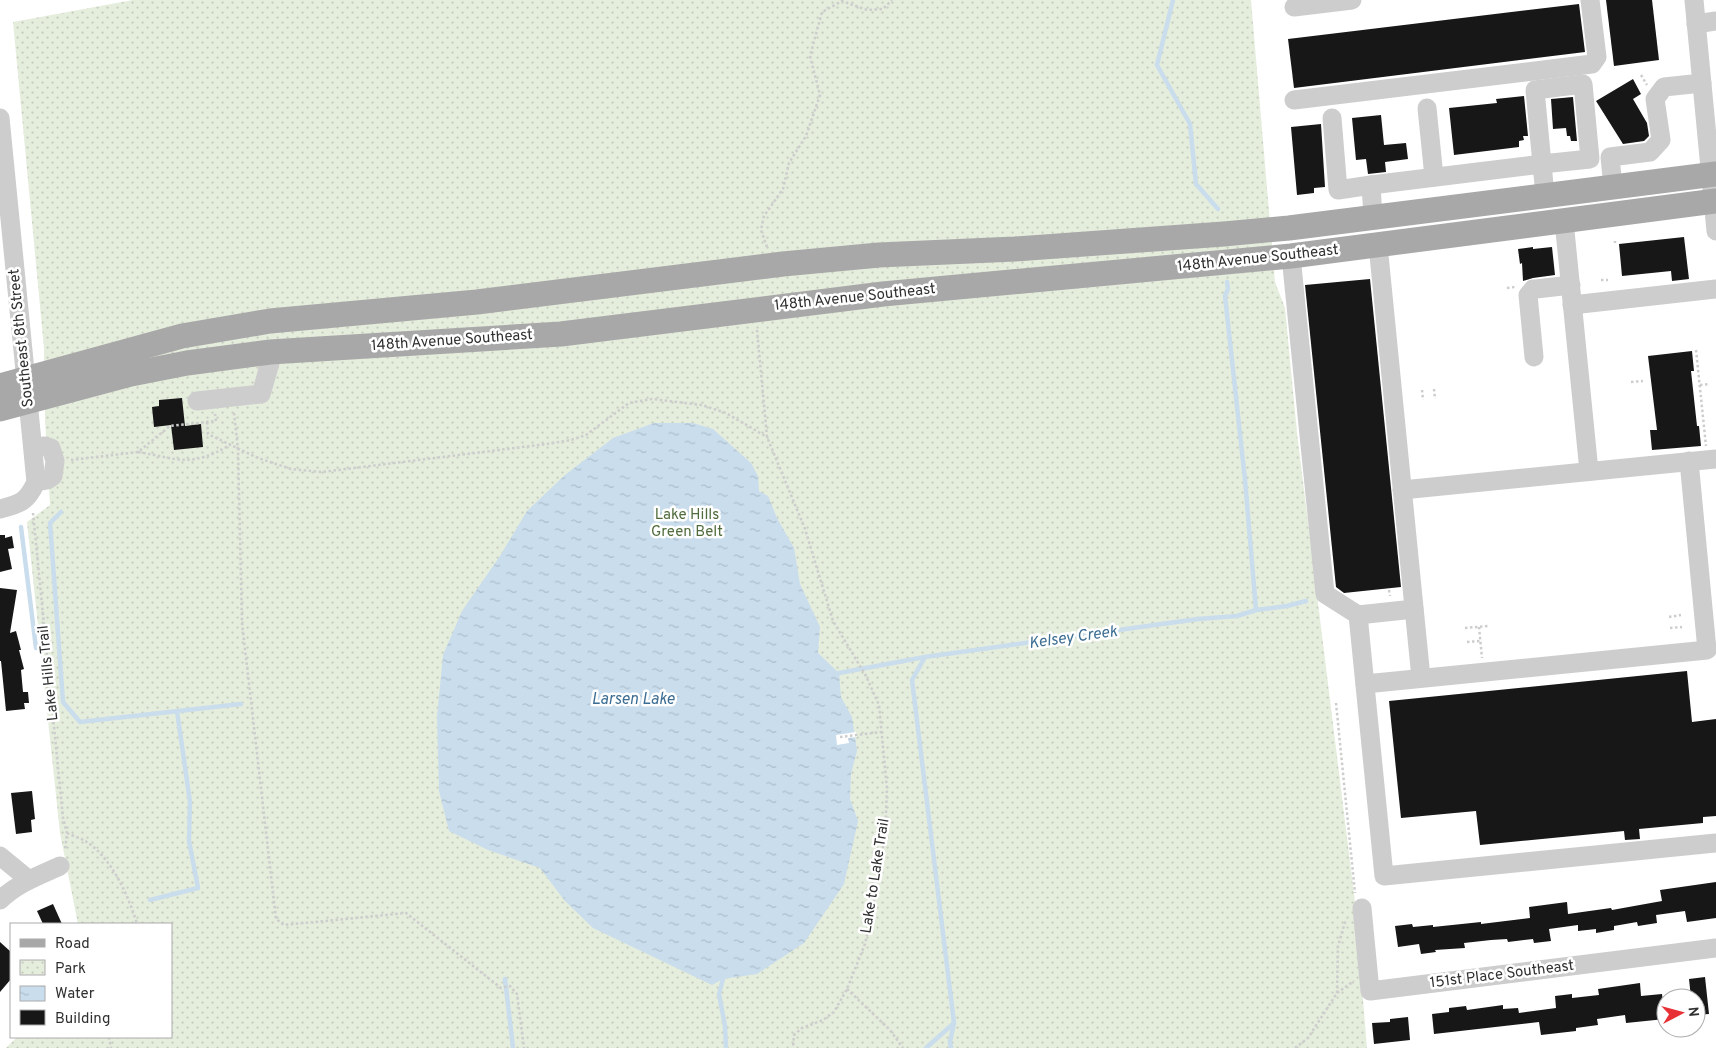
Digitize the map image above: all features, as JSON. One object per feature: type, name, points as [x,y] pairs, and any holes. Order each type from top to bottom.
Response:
[{"type":"main road","name":"148th Avenue Southeast","points":[[0,409],[28,391],[182,336],[270,321],[477,302],[802,262],[879,255],[1015,249],[1224,234],[1713,174]]},
{"type":"main road","name":"148th Avenue Southeast","points":[[0,386],[28,391],[187,363],[270,352],[561,334],[883,294],[1291,256],[1714,201]]},
{"type":"main road","points":[[1002,284],[990,272],[991,264],[998,256],[1015,249]]},
{"type":"main road","points":[[448,342],[473,337],[479,333],[485,317],[483,309],[477,302]]},
{"type":"street","points":[[1294,7],[1352,0]]},
{"type":"street","points":[[1294,100],[1592,64],[1597,57],[1590,0]]},
{"type":"street","points":[[1694,0],[1696,24],[1707,78],[1711,119],[1716,231]]},
{"type":"street","points":[[1696,24],[1716,21]]},
{"type":"street","points":[[1613,187],[1610,157],[1650,152],[1660,140],[1655,99],[1664,87],[1707,78]]},
{"type":"street","points":[[1332,118],[1338,190],[1434,177],[1542,164],[1590,159],[1583,84],[1535,90],[1542,164],[1545,195]]},
{"type":"street","points":[[1426,108],[1434,177]]},
{"type":"street","name":"Southeast 8th Street","points":[[0,118],[33,447],[33,497]]},
{"type":"street","points":[[1371,185],[1373,217]]},
{"type":"street","points":[[1564,221],[1589,471]]},
{"type":"street","points":[[1378,245],[1421,678]]},
{"type":"street","points":[[1291,256],[1325,594],[1358,615],[1414,609]]},
{"type":"street","points":[[1534,357],[1528,298],[1530,292],[1536,288],[1571,285]]},
{"type":"street","points":[[1572,305],[1716,289]]},
{"type":"street","points":[[214,399],[261,394],[270,363],[270,352]]},
{"type":"street","points":[[1402,490],[1689,462],[1711,453]]},
{"type":"street","points":[[1364,684],[1707,650],[1689,462]]},
{"type":"street","points":[[0,510],[33,497]]},
{"type":"street","points":[[1358,615],[1384,876],[1716,843]]},
{"type":"street","points":[[0,856],[28,879]]},
{"type":"street","points":[[0,900],[11,889],[28,879],[60,866]]},
{"type":"street","points":[[1354,908],[1368,977]]},
{"type":"street","name":"151st Place Southeast","points":[[1368,977],[1370,991],[1716,948]]},
{"type":"path","points":[[768,251],[761,230],[764,216],[783,189],[789,163],[806,136],[820,95],[810,56],[822,12],[842,1],[867,10],[884,9],[892,0]]},
{"type":"path","points":[[1601,280],[1608,280]]},
{"type":"path","points":[[1507,288],[1517,287]]},
{"type":"path","points":[[756,323],[767,437]]},
{"type":"path","points":[[1696,350],[1711,453]]},
{"type":"path","points":[[1631,382],[1643,381]]},
{"type":"path","points":[[1700,385],[1709,384]]},
{"type":"path","points":[[1434,389],[1435,399]]},
{"type":"path","points":[[1422,390],[1423,400]]},
{"type":"path","points":[[138,452],[170,426],[216,421],[214,399]]},
{"type":"path","points":[[214,399],[238,449],[242,623],[276,919],[284,925],[406,912],[501,988],[510,986],[517,994],[524,1048]]},
{"type":"path","points":[[206,422],[208,434],[258,458],[291,469],[322,472],[571,440],[586,434],[629,403],[652,399],[702,405],[726,414],[767,437]]},
{"type":"path","name":"Lake to Lake Trail","points":[[767,437],[805,529],[833,621],[866,676],[879,705],[887,789],[885,834],[876,892],[865,944],[847,990],[834,1012],[823,1020],[802,1028],[794,1034],[793,1048]]},
{"type":"path","points":[[66,459],[73,460],[101,455],[138,452],[176,460],[191,461],[211,456],[230,445]]},
{"type":"path","name":"Lake Hills Trail","points":[[33,497],[67,833],[60,866]]},
{"type":"path","points":[[1669,617],[1681,615]]},
{"type":"path","points":[[1465,628],[1488,626]]},
{"type":"path","points":[[1479,627],[1482,662]]},
{"type":"path","points":[[1670,628],[1682,627]]},
{"type":"path","points":[[1467,642],[1480,641]]},
{"type":"path","points":[[1336,703],[1356,892],[1354,908],[1338,946],[1337,992]]},
{"type":"path","points":[[840,737],[881,732]]},
{"type":"path","points":[[67,833],[87,842],[109,864],[125,893],[137,923]]},
{"type":"path","points":[[1295,1048],[1308,1038],[1337,992],[1360,977],[1368,977]]},
{"type":"path","points":[[847,990],[890,1030],[903,1048]]},
{"type":"green space","name":"Lake Hills Green Belt","points":[[133,0],[1251,0],[1275,282],[1285,308],[1297,433],[1355,902],[1367,1048],[6,1048],[16,1038],[172,1038],[172,923],[78,923],[60,833],[27,522],[50,505],[45,420],[44,348],[13,22]]},
{"type":"water","name":"Larsen Lake","points":[[654,423],[693,423],[713,429],[751,463],[758,476],[759,491],[768,496],[777,518],[794,548],[800,584],[820,627],[818,653],[839,673],[841,697],[852,717],[857,751],[851,774],[850,799],[858,821],[844,884],[804,943],[757,974],[723,979],[712,985],[593,928],[565,901],[540,868],[488,850],[449,831],[439,791],[437,717],[443,655],[462,611],[500,556],[527,511],[565,475],[613,438]]},
{"type":"pier","points":[[856,732],[857,737],[848,738],[849,743],[837,745],[836,735]]},
{"type":"building","points":[[1606,0],[1652,0],[1659,60],[1614,66]]},
{"type":"building","points":[[1579,4],[1585,52],[1294,88],[1288,39]]},
{"type":"building","points":[[1633,79],[1641,94],[1633,99],[1647,123],[1649,136],[1644,141],[1623,144],[1596,101]]},
{"type":"building","points":[[1524,96],[1528,136],[1523,136],[1524,140],[1519,141],[1519,147],[1454,155],[1449,108],[1497,103],[1496,99]]},
{"type":"building","points":[[1573,97],[1577,141],[1571,141],[1570,136],[1567,136],[1566,128],[1553,129],[1551,99]]},
{"type":"building","points":[[1381,115],[1384,145],[1406,143],[1408,159],[1385,162],[1386,172],[1368,174],[1366,159],[1356,160],[1352,118]]},
{"type":"building","points":[[1321,124],[1325,187],[1314,188],[1314,193],[1297,195],[1291,127]]},
{"type":"building","points":[[1684,237],[1689,279],[1672,281],[1671,271],[1622,276],[1619,244]]},
{"type":"building","points":[[1533,247],[1533,249],[1552,247],[1555,275],[1523,281],[1522,263],[1520,264],[1518,249]]},
{"type":"building","points":[[1370,279],[1401,587],[1344,593],[1336,587],[1305,285]]},
{"type":"building","points":[[1692,351],[1694,371],[1691,371],[1701,446],[1652,450],[1650,430],[1657,430],[1648,356]]},
{"type":"building","points":[[182,398],[185,426],[201,424],[203,447],[174,450],[171,425],[154,427],[152,407],[159,406],[159,400]]},
{"type":"building","points":[[0,535],[5,535],[5,538],[12,536],[14,548],[8,549],[12,569],[0,572]]},
{"type":"building","points":[[0,588],[17,590],[10,633],[16,631],[21,650],[19,650],[24,669],[21,670],[23,692],[28,692],[29,703],[24,703],[25,709],[6,711],[0,661]]},
{"type":"building","points":[[1687,671],[1692,722],[1716,719],[1716,816],[1703,817],[1703,823],[1639,829],[1640,839],[1625,840],[1624,831],[1480,845],[1476,811],[1401,818],[1389,701]]},
{"type":"building","points":[[32,791],[35,819],[31,820],[32,832],[16,834],[11,793]]},
{"type":"building","points":[[1716,882],[1716,918],[1687,922],[1685,911],[1656,915],[1657,923],[1638,926],[1637,922],[1614,926],[1614,930],[1596,933],[1596,929],[1578,931],[1578,925],[1549,929],[1551,941],[1534,943],[1533,939],[1508,942],[1507,939],[1491,940],[1464,943],[1465,948],[1435,950],[1436,952],[1421,954],[1419,944],[1398,947],[1395,926],[1412,924],[1413,927],[1433,925],[1433,927],[1530,918],[1529,907],[1567,902],[1568,914],[1611,908],[1612,910],[1662,901],[1660,890]]},
{"type":"building","points":[[53,904],[62,923],[43,923],[37,911]]},
{"type":"building","points":[[0,942],[10,951],[10,980],[0,992]]},
{"type":"building","points":[[1705,977],[1709,1014],[1706,1014],[1706,988],[1690,988],[1689,979]]},
{"type":"building","points":[[1640,983],[1641,996],[1656,995],[1656,1020],[1626,1023],[1625,1015],[1597,1019],[1598,1025],[1576,1028],[1576,1031],[1541,1035],[1539,1022],[1434,1034],[1432,1014],[1449,1012],[1449,1008],[1466,1006],[1467,1010],[1503,1005],[1503,1009],[1518,1008],[1519,1013],[1556,1008],[1555,996],[1572,994],[1572,998],[1599,995],[1598,989]]},
{"type":"building","points":[[1408,1017],[1410,1040],[1374,1044],[1372,1023],[1390,1022],[1390,1019]]},
{"type":"waterway","points":[[1173,0],[1157,65],[1190,124],[1196,184],[1218,209]]},
{"type":"waterway","points":[[1227,282],[1228,289],[1225,296],[1245,480],[1256,610]]},
{"type":"waterway","points":[[61,512],[50,523],[63,702],[80,722],[241,704]]},
{"type":"waterway","points":[[21,527],[36,648]]},
{"type":"waterway","name":"Kelsey Creek","points":[[839,673],[925,657],[1198,619],[1237,616],[1256,610],[1287,606],[1306,601]]},
{"type":"waterway","points":[[925,657],[912,680],[954,1023],[950,1042],[951,1048]]},
{"type":"waterway","points":[[150,900],[198,888],[189,841],[190,802],[177,711]]},
{"type":"waterway","points":[[505,979],[513,1048]]},
{"type":"waterway","name":"Kelsey Creek","points":[[723,979],[719,994],[725,1026],[726,1048]]},
{"type":"waterway","points":[[926,1048],[953,1024]]}]
